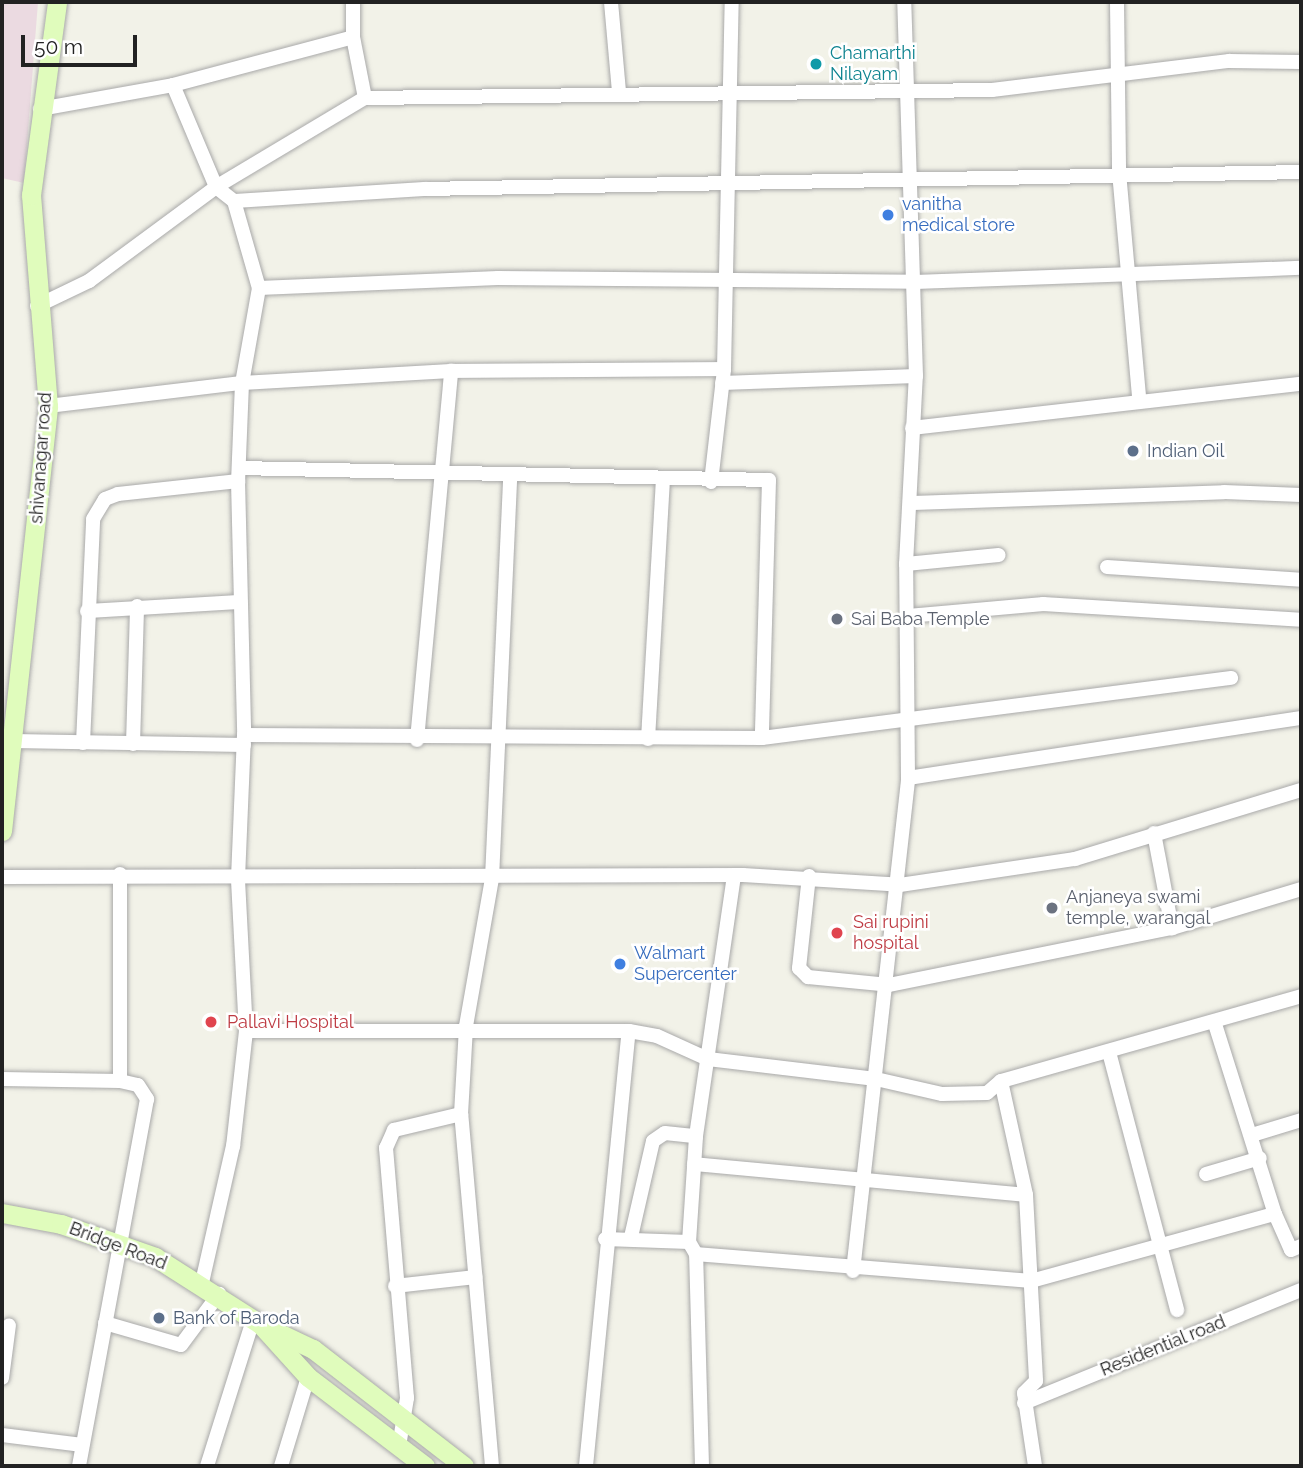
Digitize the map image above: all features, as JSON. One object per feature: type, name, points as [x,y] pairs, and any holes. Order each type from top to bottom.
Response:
[{"type":"street","name":"shivanagar road","points":[[2,831],[48,406],[37,306],[32,195],[40,109],[57,2]]},
{"type":"street","points":[[354,2],[354,37],[365,98]]},
{"type":"street","points":[[611,2],[619,92]]},
{"type":"street","points":[[711,482],[723,376],[732,186],[732,2]]},
{"type":"street","points":[[853,1271],[862,1180],[889,985],[908,778],[906,564],[913,503],[912,428],[916,376],[911,183],[904,89],[904,2]]},
{"type":"street","points":[[1117,2],[1119,172],[1139,398]]},
{"type":"street","points":[[40,109],[173,85],[354,37]]},
{"type":"street","points":[[37,306],[89,281],[216,187],[365,98],[619,92],[992,90],[1118,77],[1229,61],[1301,62]]},
{"type":"street","points":[[173,85],[216,187],[234,201],[259,288],[242,383],[238,474],[244,740],[238,880],[246,1031],[233,1146],[202,1283]]},
{"type":"street","points":[[234,201],[425,189],[911,183],[1119,172],[1301,172]]},
{"type":"street","points":[[259,288],[498,278],[727,285],[915,282],[1301,268]]},
{"type":"street","points":[[48,406],[242,383],[452,371],[916,376]]},
{"type":"street","points":[[417,740],[452,371]]},
{"type":"street","points":[[912,428],[1139,398],[1301,384]]},
{"type":"street","points":[[83,743],[93,519],[106,499],[238,474],[441,471],[510,478],[711,482],[769,480],[772,488],[762,737]]},
{"type":"street","points":[[492,1466],[461,1114],[466,1027],[492,878],[501,740],[510,478]]},
{"type":"street","points":[[648,739],[663,480]]},
{"type":"street","points":[[913,503],[1224,492],[1301,495]]},
{"type":"street","points":[[906,564],[999,555]]},
{"type":"street","points":[[1107,567],[1301,580]]},
{"type":"street","points":[[87,611],[240,602]]},
{"type":"street","points":[[908,617],[1043,604],[1301,621]]},
{"type":"street","points":[[133,744],[137,606]]},
{"type":"street","points":[[13,741],[133,744],[244,740],[762,737],[1231,678]]},
{"type":"street","points":[[908,778],[1301,718]]},
{"type":"street","points":[[2,877],[120,874],[238,880],[809,876],[900,885],[993,876],[1301,790]]},
{"type":"street","points":[[1154,833],[1172,928]]},
{"type":"street","points":[[120,874],[120,1081]]},
{"type":"street","points":[[702,1466],[692,1248],[694,1164],[734,876]]},
{"type":"street","points":[[809,876],[799,968],[808,977],[889,985],[1172,928],[1301,889]]},
{"type":"street","points":[[246,1031],[466,1027],[629,1031],[708,1059],[876,1079],[942,1094],[987,1093],[1002,1081],[1215,1024],[1301,996]]},
{"type":"street","points":[[1215,1024],[1260,1158],[1275,1213],[1291,1250],[1301,1246]]},
{"type":"street","points":[[586,1466],[605,1239],[629,1031]]},
{"type":"street","points":[[1109,1052],[1177,1310]]},
{"type":"street","points":[[2,1079],[120,1081],[138,1085],[148,1107],[79,1466]]},
{"type":"street","points":[[1002,1081],[1026,1195],[1035,1381],[1024,1393],[1024,1403],[1035,1466]]},
{"type":"street","points":[[399,1446],[405,1420],[387,1139],[394,1130],[461,1114]]},
{"type":"street","points":[[1252,1135],[1301,1120]]},
{"type":"street","points":[[631,1237],[653,1142],[665,1132],[696,1136]]},
{"type":"street","points":[[1206,1174],[1260,1158]]},
{"type":"street","points":[[694,1164],[1026,1195]]},
{"type":"street","name":"Bridge Road","points":[[2,1213],[120,1244],[202,1283],[257,1322],[313,1349],[464,1466]]},
{"type":"street","points":[[605,1239],[631,1237],[853,1271],[1031,1281],[1161,1247],[1275,1213]]},
{"type":"street","points":[[395,1286],[475,1277]]},
{"type":"street","name":"Residential road","points":[[1024,1403],[1301,1290]]},
{"type":"street","points":[[105,1323],[181,1345],[219,1294]]},
{"type":"street","points":[[207,1466],[257,1322]]},
{"type":"street","name":"Bridge Road","points":[[257,1322],[308,1377],[425,1466]]},
{"type":"street","points":[[2,1378],[9,1325]]},
{"type":"street","points":[[281,1466],[308,1377]]},
{"type":"street","points":[[2,1435],[82,1445]]},
{"type":"shaded area","points":[[2,2],[38,2],[24,183],[2,178]]},
{"type":"place","name":"Chamarthi Nilayam","points":[[816,64]]},
{"type":"place","name":"vanitha medical store","points":[[888,215]]},
{"type":"place","name":"Indian Oil","points":[[1133,451]]},
{"type":"place","name":"Sai Baba Temple","points":[[837,619]]},
{"type":"place","name":"Anjaneya swami temple, warangal","points":[[1052,908]]},
{"type":"place","name":"Sai rupini hospital","points":[[837,933]]},
{"type":"place","name":"Walmart Supercenter","points":[[620,964]]},
{"type":"place","name":"Pallavi Hospital","points":[[211,1022]]},
{"type":"place","name":"Bank of Baroda","points":[[159,1318]]}]
